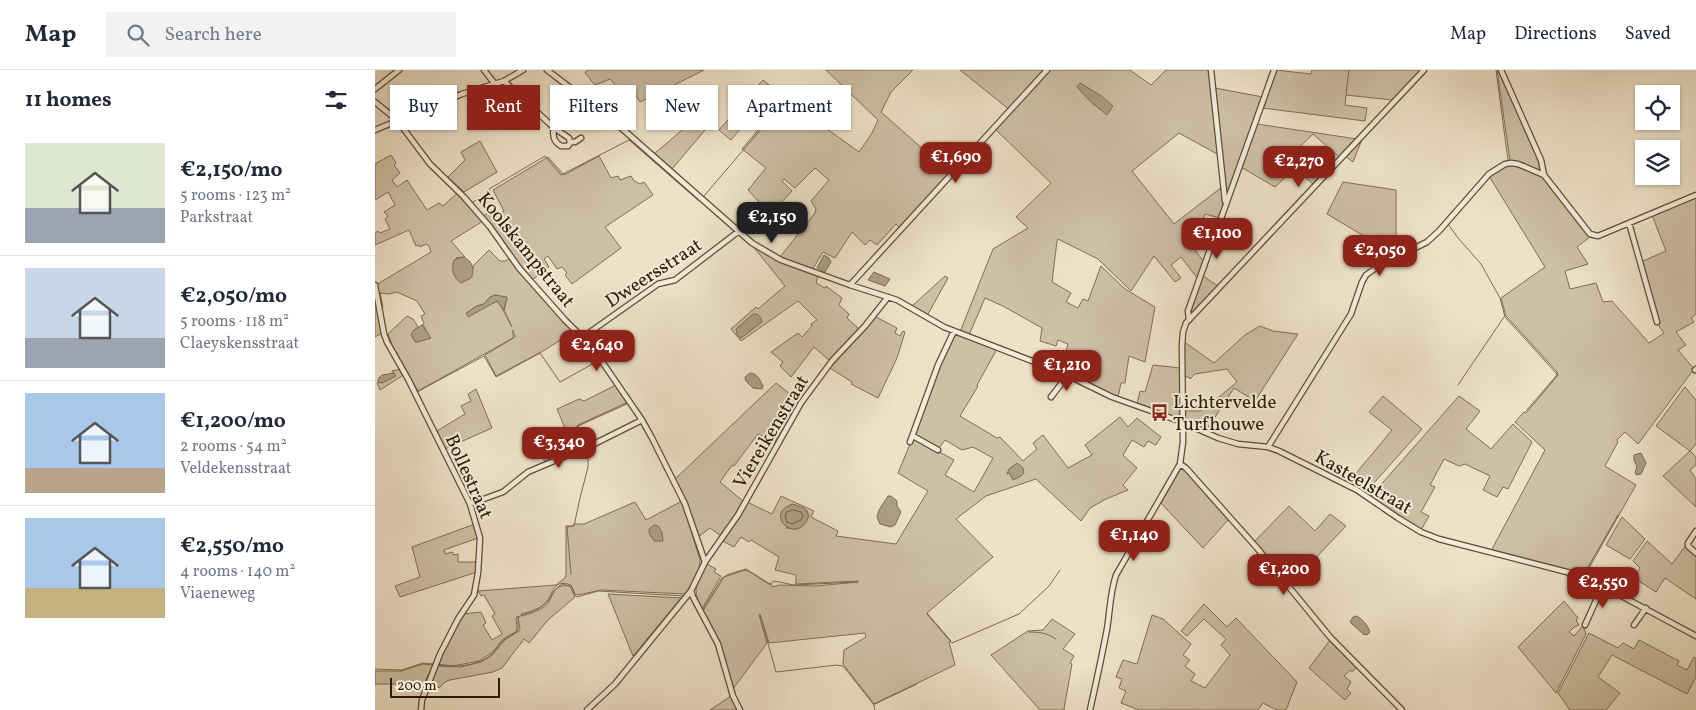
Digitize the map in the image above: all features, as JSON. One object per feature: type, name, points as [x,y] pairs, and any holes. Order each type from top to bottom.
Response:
[{"type":"street","points":[[375,89],[399,70]]},
{"type":"street","points":[[484,70],[495,84]]},
{"type":"street","points":[[457,96],[495,84],[523,70]]},
{"type":"street","name":"Kasteelstraat","points":[[547,70],[610,118],[752,243],[781,260],[888,297],[954,331],[1068,375],[1112,397],[1183,422],[1225,440],[1238,444],[1268,447],[1357,490],[1421,532],[1439,539],[1587,577],[1696,636]]},
{"type":"street","points":[[850,285],[1047,70]]},
{"type":"street","points":[[1211,70],[1225,201],[1227,202]]},
{"type":"street","points":[[1189,320],[1188,310],[1274,70]]},
{"type":"street","points":[[1089,710],[1102,655],[1111,588],[1116,575],[1180,464],[1183,422],[1181,346],[1183,332],[1189,320],[1424,70]]},
{"type":"street","points":[[1501,70],[1541,160],[1544,175],[1593,236],[1598,236],[1696,195]]},
{"type":"street","points":[[504,80],[550,124]]},
{"type":"street","name":"Koolskampstraat","points":[[375,102],[390,114]]},
{"type":"street","points":[[375,130],[390,123]]},
{"type":"street","name":"Koolskampstraat","points":[[404,130],[430,164],[464,197],[490,227],[519,268],[565,320],[592,347],[643,420],[685,504],[705,562]]},
{"type":"street","points":[[554,130],[553,134],[558,144],[565,147],[570,142],[575,142],[581,138]]},
{"type":"street","points":[[557,130],[569,138],[570,142]]},
{"type":"street","points":[[1268,447],[1351,314],[1366,275],[1390,258],[1427,242],[1489,174],[1505,164],[1518,164],[1544,175]]},
{"type":"street","points":[[1629,223],[1657,322]]},
{"type":"street","name":"Dweersstraat","points":[[583,337],[658,284],[675,280],[739,231]]},
{"type":"street","name":"Bollestraat","points":[[375,284],[387,342],[408,379],[470,504],[480,538],[477,587],[439,654],[422,700],[421,710]]},
{"type":"street","name":"Viereikenstraat","points":[[587,710],[615,684],[691,591],[705,562],[738,515],[801,403],[832,362],[865,326],[888,297]]},
{"type":"street","points":[[910,442],[935,374],[954,331]]},
{"type":"street","points":[[1051,397],[1068,375]]},
{"type":"street","points":[[470,504],[503,492],[528,472],[594,444],[643,420]]},
{"type":"street","points":[[913,436],[938,450]]},
{"type":"street","points":[[1180,464],[1186,468],[1257,548],[1330,637],[1402,710]]},
{"type":"street","points":[[1696,531],[1688,543],[1688,546],[1696,554]]},
{"type":"street","points":[[1585,625],[1603,585]]},
{"type":"street","points":[[691,591],[717,644],[731,692],[740,710]]},
{"type":"street","points":[[1634,625],[1646,608]]},
{"type":"shaded area","points":[[587,70],[704,70],[674,85],[646,85],[646,99],[640,102],[636,95],[636,85],[615,85],[610,79],[595,85],[585,73]]},
{"type":"shaded area","points":[[826,70],[913,70],[891,92],[881,112],[951,174],[900,228],[896,224],[877,245],[870,240],[865,245],[852,232],[835,258],[823,252],[812,270],[780,257],[815,213],[816,209],[811,201],[829,180],[815,168],[795,188],[784,179],[782,181],[792,191],[780,204],[794,218],[784,229],[748,190],[766,168],[742,149],[758,130],[828,130],[859,152],[878,120],[851,94],[851,85],[842,85]]},
{"type":"shaded area","points":[[960,70],[1046,70],[1010,110]]},
{"type":"shaded area","points":[[1049,70],[1130,70],[1151,85],[1166,70],[1210,70],[1219,155],[1179,133],[1132,171],[1174,224],[1222,187],[1223,205],[1220,218],[1205,214],[1192,246],[1204,262],[1198,279],[1181,257],[1171,265],[1181,278],[1175,282],[1154,256],[1131,291],[1098,259],[1058,239],[1057,241],[1052,282],[1071,293],[1066,302],[1078,308],[1083,299],[1088,301],[1101,266],[1125,289],[1155,307],[1145,362],[1129,356],[1125,383],[1121,383],[1118,397],[1061,370],[1068,344],[1058,340],[1056,346],[1040,341],[1042,328],[985,298],[969,335],[960,332],[993,249],[1028,228],[1016,217],[1051,183],[995,129]]},
{"type":"shaded area","points":[[1276,70],[1311,74],[1312,70],[1422,70],[1392,100],[1346,95],[1345,105],[1367,108],[1365,121],[1262,108]]},
{"type":"shaded area","points":[[1497,70],[1500,70],[1541,163],[1541,172],[1510,161]]},
{"type":"shaded area","points":[[763,80],[769,85],[759,85]]},
{"type":"shaded area","points":[[1215,88],[1263,97],[1228,194],[1226,191]]},
{"type":"shaded area","points":[[728,120],[728,130],[739,130],[731,140],[719,130]]},
{"type":"shaded area","points":[[1257,124],[1357,139],[1339,157],[1313,134],[1291,155],[1304,167],[1317,156],[1329,167],[1313,184],[1295,168],[1275,187],[1241,167]]},
{"type":"shaded area","points":[[682,130],[705,130],[672,169],[654,154]]},
{"type":"shaded area","points":[[1363,137],[1353,162],[1345,156]]},
{"type":"shaded area","points":[[480,141],[497,172],[464,192],[448,177],[465,160],[461,152]]},
{"type":"shaded area","points":[[391,155],[396,163],[394,165],[400,173],[392,180],[397,187],[407,180],[427,210],[439,203],[443,206],[457,193],[483,221],[451,241],[465,257],[456,258],[473,269],[473,266],[489,250],[500,261],[510,258],[541,297],[575,331],[543,351],[496,376],[485,355],[515,337],[513,330],[513,338],[418,391],[393,347],[388,334],[407,316],[413,319],[418,327],[413,331],[430,339],[422,325],[424,323],[421,316],[425,314],[417,301],[397,292],[389,294],[380,293],[383,307],[381,307],[376,285],[431,252],[426,244],[420,247],[419,245],[416,246],[409,230],[375,245],[375,233],[390,229],[385,219],[388,216],[384,212],[395,205],[388,192],[375,200],[375,164]],"holes":[[[495,295],[507,298],[504,310],[512,327],[498,301],[467,313],[477,306],[484,304],[490,297]]]},
{"type":"shaded area","points":[[599,156],[611,178],[618,176],[620,180],[631,176],[634,181],[640,184],[644,182],[653,195],[605,227],[621,248],[572,284],[562,267],[557,269],[548,256],[544,259],[549,267],[532,280],[483,216],[490,212],[494,217],[504,211],[493,190],[548,157],[564,175]]},
{"type":"shaded area","points":[[1515,164],[1538,173],[1544,178],[1591,236],[1577,247],[1588,264],[1565,271],[1570,289],[1596,283],[1603,302],[1612,301],[1649,343],[1664,333],[1659,326],[1641,262],[1666,251],[1652,215],[1696,196],[1696,314],[1691,318],[1694,322],[1676,332],[1686,345],[1678,350],[1694,369],[1638,444],[1625,432],[1617,440],[1618,442],[1605,466],[1636,485],[1585,575],[1491,551],[1545,450],[1515,422],[1524,412],[1526,413],[1558,375],[1506,316],[1501,298],[1545,267],[1489,176],[1505,165]]},
{"type":"shaded area","points":[[1343,182],[1396,190],[1396,254],[1327,214]]},
{"type":"shaded area","points":[[752,245],[783,263],[818,276],[816,283],[825,288],[826,286],[842,298],[839,305],[849,314],[847,318],[858,330],[830,361],[814,347],[791,377],[780,366],[783,362],[771,352],[798,333],[802,337],[812,326],[811,324],[817,320],[798,301],[741,341],[731,329],[756,307],[758,309],[785,286]]},
{"type":"shaded area","points":[[945,276],[948,278],[927,316],[911,307]]},
{"type":"shaded area","points":[[1203,276],[1218,286],[1192,313],[1191,308]]},
{"type":"shaded area","points":[[375,290],[382,333],[375,337]]},
{"type":"shaded area","points":[[876,317],[897,328],[895,333],[900,336],[903,331],[905,332],[897,358],[878,398],[851,384],[852,382],[830,368]]},
{"type":"shaded area","points":[[1260,326],[1273,331],[1298,334],[1255,401],[1234,388],[1206,431],[1184,421],[1184,411],[1200,411],[1237,382],[1227,369],[1195,374],[1190,379],[1189,377],[1183,377],[1183,341],[1214,363],[1245,335]]},
{"type":"shaded area","points":[[956,334],[997,349],[960,416],[997,438],[1000,437],[1023,461],[1037,449],[1033,443],[1043,435],[1068,468],[1092,455],[1085,445],[1120,417],[1128,427],[1137,418],[1161,437],[1156,445],[1148,441],[1144,447],[1132,440],[1123,455],[1137,468],[1123,485],[1128,490],[1090,508],[1081,521],[1036,479],[986,496],[956,519],[993,557],[927,613],[951,641],[949,642],[955,665],[874,704],[843,664],[844,650],[866,637],[865,633],[769,643],[760,614],[767,643],[733,689],[719,644],[703,611],[724,577],[745,570],[772,585],[772,587],[780,585],[816,586],[858,582],[796,584],[796,575],[775,570],[779,557],[751,540],[749,542],[741,537],[734,547],[723,541],[747,502],[772,514],[781,496],[814,511],[811,517],[838,531],[836,536],[896,544],[928,491],[898,473],[913,437],[954,460],[945,475],[974,492],[993,458],[973,447],[962,450],[945,440],[938,449],[915,436],[938,368]],"holes":[[[804,508],[808,512],[804,524],[796,529],[786,528]]]},
{"type":"shaded area","points":[[1153,365],[1180,368],[1179,415],[1174,416],[1137,404],[1140,391],[1145,392]]},
{"type":"shaded area","points":[[401,369],[405,374],[380,390],[377,383],[383,382],[393,375],[392,371]]},
{"type":"shaded area","points":[[776,383],[799,401],[799,403],[775,442],[758,434],[720,482],[743,501],[721,536],[710,528],[698,537],[675,479]]},
{"type":"shaded area","points":[[616,385],[629,403],[576,427],[583,447],[545,462],[539,450],[569,438],[557,409],[579,399],[584,401]]},
{"type":"shaded area","points":[[1685,387],[1696,400],[1696,444],[1690,451],[1656,426]]},
{"type":"shaded area","points":[[476,389],[492,428],[445,449],[437,431],[465,414],[461,406],[471,401],[468,394]]},
{"type":"shaded area","points":[[1383,396],[1422,429],[1365,493],[1348,483],[1392,430],[1369,412]]},
{"type":"shaded area","points":[[1459,396],[1480,411],[1466,429],[1491,449],[1513,424],[1532,442],[1508,489],[1503,487],[1497,497],[1483,490],[1490,476],[1465,464],[1459,466],[1444,459],[1430,485],[1435,487],[1421,512],[1429,516],[1421,530],[1398,517],[1370,497]]},
{"type":"shaded area","points":[[1690,451],[1696,457],[1696,465],[1690,470],[1696,479],[1696,507],[1663,476]]},
{"type":"shaded area","points":[[1181,468],[1229,519],[1203,548],[1161,503]]},
{"type":"shaded area","points":[[682,501],[700,560],[697,574],[685,594],[601,590],[578,595],[575,594],[571,585],[559,584],[541,607],[521,614],[522,616],[544,607],[559,587],[570,586],[575,597],[548,620],[529,643],[524,639],[502,668],[493,672],[450,680],[439,688],[432,680],[436,666],[461,667],[481,662],[491,656],[505,640],[520,630],[518,616],[516,618],[516,632],[503,639],[493,652],[479,661],[453,666],[437,664],[463,614],[481,612],[486,623],[483,625],[492,640],[502,634],[492,616],[495,614],[484,595],[481,596],[478,591],[556,585],[565,578],[566,526],[584,524],[635,502],[646,520]]},
{"type":"shaded area","points":[[1289,506],[1315,531],[1330,514],[1346,526],[1290,585],[1254,542]]},
{"type":"shaded area","points":[[1622,517],[1645,539],[1630,559],[1606,545]]},
{"type":"shaded area","points":[[475,524],[478,538],[444,550],[445,554],[453,552],[453,555],[458,554],[458,562],[477,562],[477,572],[400,597],[395,586],[420,577],[412,547]]},
{"type":"shaded area","points":[[1647,541],[1672,564],[1686,545],[1696,555],[1696,599],[1665,578],[1656,592],[1634,578],[1640,568],[1633,561]]},
{"type":"shaded area","points":[[707,564],[716,569],[714,572],[721,576],[702,609],[696,591],[700,576]]},
{"type":"shaded area","points":[[608,594],[681,598],[633,656]]},
{"type":"shaded area","points":[[1564,601],[1578,618],[1576,620],[1579,625],[1569,632],[1574,636],[1583,626],[1586,634],[1556,693],[1518,647]]},
{"type":"shaded area","points":[[1204,604],[1227,627],[1236,618],[1297,682],[1286,710],[1277,710],[1263,703],[1258,710],[1139,710],[1121,703],[1126,691],[1119,688],[1122,679],[1116,677],[1123,660],[1137,664],[1152,615],[1163,619],[1191,644],[1183,655],[1190,660],[1185,666],[1195,674],[1191,681],[1205,688],[1230,655],[1221,645],[1226,639],[1204,619],[1187,636],[1181,631]]},
{"type":"shaded area","points":[[1052,619],[1075,634],[1063,649],[1074,656],[1070,663],[1072,664],[1065,710],[1040,710],[991,655],[1028,631],[1043,630]]},
{"type":"shaded area","points":[[1589,633],[1618,648],[1623,643],[1634,649],[1639,640],[1679,661],[1677,665],[1687,670],[1694,657],[1696,658],[1696,677],[1687,694],[1612,655],[1598,677],[1620,693],[1606,710],[1570,710],[1558,693]]},
{"type":"shaded area","points":[[1331,639],[1357,667],[1352,672],[1350,670],[1344,676],[1351,682],[1347,689],[1351,693],[1345,700],[1309,668]]},
{"type":"shaded area","points":[[423,664],[433,665],[424,684],[375,684],[375,671],[401,671]]},
{"type":"shaded area","points":[[731,696],[738,710],[710,710]]},
{"type":"water","points":[[1080,83],[1100,95],[1113,106],[1107,115],[1077,87]]},
{"type":"water","points":[[824,255],[831,262],[825,272],[817,268]]},
{"type":"water","points":[[462,257],[470,262],[473,271],[471,278],[461,283],[454,276],[453,266],[454,260]]},
{"type":"water","points":[[874,272],[890,279],[885,286],[868,280]]},
{"type":"water","points":[[495,295],[507,297],[504,310],[497,301],[468,317],[466,313],[484,304],[490,297]]},
{"type":"water","points":[[753,314],[757,314],[762,322],[740,338],[736,329]]},
{"type":"water","points":[[422,325],[431,338],[415,342],[411,335],[413,331]]},
{"type":"water","points":[[394,373],[396,376],[382,383],[378,382],[382,375]]},
{"type":"water","points":[[750,373],[758,377],[763,386],[762,389],[753,388],[746,381],[745,377]]},
{"type":"water","points":[[1641,453],[1646,463],[1641,474],[1637,475],[1635,473],[1637,466],[1634,461],[1634,455]]},
{"type":"water","points":[[1017,463],[1023,468],[1024,473],[1013,480],[1009,473],[1007,474],[1009,469]]},
{"type":"water","points":[[888,496],[897,501],[897,506],[901,512],[895,525],[891,527],[880,524],[877,517]]},
{"type":"water","points":[[793,504],[804,508],[809,515],[804,524],[798,529],[791,529],[781,521],[784,509]]},
{"type":"water","points":[[654,525],[658,526],[662,532],[663,541],[654,541],[649,533],[649,529]]},
{"type":"water","points":[[1356,616],[1363,620],[1368,627],[1370,632],[1367,635],[1363,634],[1350,622]]},
{"type":"waterway","points":[[1346,94],[1349,70]]},
{"type":"waterway","points":[[1496,70],[1508,160]]},
{"type":"waterway","points":[[704,196],[760,130]]},
{"type":"waterway","points":[[473,202],[490,191],[489,189],[545,156],[561,175],[629,140],[699,201]]},
{"type":"waterway","points":[[1448,224],[1481,264],[1500,298],[1505,317],[1557,375],[1526,411]]},
{"type":"waterway","points":[[1458,385],[1504,317]]},
{"type":"waterway","points":[[417,392],[484,356],[496,377],[540,353],[560,382],[598,361]]},
{"type":"waterway","points":[[583,447],[579,437],[578,425],[628,402]]},
{"type":"waterway","points":[[571,574],[567,527],[574,526],[588,467],[588,457],[585,450]]},
{"type":"waterway","points":[[1584,574],[1618,515]]},
{"type":"waterway","points":[[703,609],[722,578],[746,569],[770,584],[774,581],[794,585],[858,582]]},
{"type":"waterway","points":[[927,614],[952,643],[1019,614],[1049,586],[1060,570]]},
{"type":"waterway","points":[[437,665],[465,665],[485,659],[501,643],[518,631],[518,617],[547,603],[557,588],[563,584],[572,587],[577,597],[598,591],[684,596]]},
{"type":"waterway","points":[[760,615],[776,672],[837,665],[843,666],[874,705],[875,710]]},
{"type":"waterway","points":[[1029,632],[1043,633],[1056,639]]},
{"type":"waterway","points":[[375,669],[402,670],[423,663],[433,664]]},
{"type":"waterway","points":[[875,704],[917,684]]},
{"type":"place","name":"Lichtervelde Turfhouwe","points":[[1159,412]]}]
